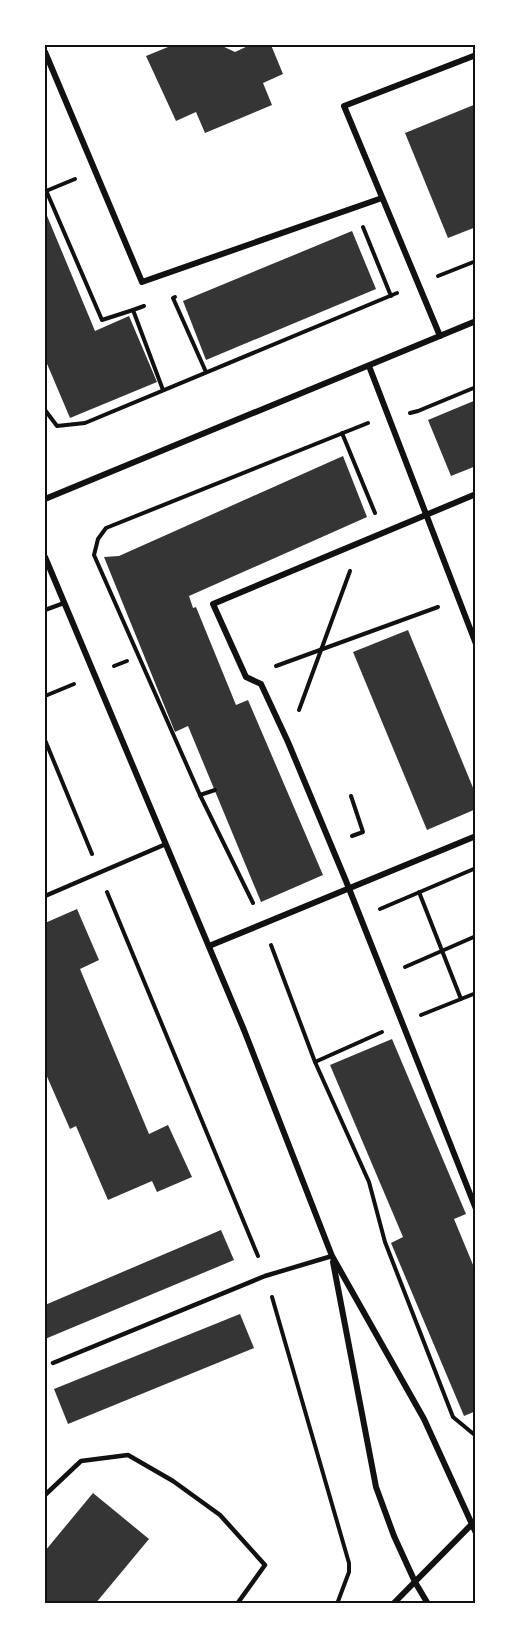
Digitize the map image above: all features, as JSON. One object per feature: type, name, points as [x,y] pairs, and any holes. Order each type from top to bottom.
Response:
[{"type":"street","points":[[45,52],[142,282],[382,198]]},
{"type":"street","points":[[440,336],[344,106],[476,55]]},
{"type":"street","points":[[45,499],[476,321]]},
{"type":"street","points":[[369,366],[476,644]]},
{"type":"street","points":[[476,494],[213,604],[246,677],[261,684],[288,742],[476,1209]]},
{"type":"street","points":[[45,557],[244,1030],[332,1256],[424,1419],[474,1522],[476,1533]]},
{"type":"street","points":[[209,946],[476,836]]},
{"type":"street","points":[[332,1256],[376,1486],[394,1536],[428,1604]]},
{"type":"street","points":[[393,1604],[474,1522]]},
{"type":"lane","points":[[45,610],[64,603]]},
{"type":"lane","points":[[45,896],[166,844]]},
{"type":"lane","points":[[53,1363],[265,1276],[332,1256]]},
{"type":"lane","points":[[45,1496],[81,1461],[128,1455],[173,1481],[220,1515],[265,1565],[237,1604]]},
{"type":"path","points":[[95,171],[45,190],[102,320],[153,304]]},
{"type":"path","points":[[361,222],[391,296]]},
{"type":"path","points":[[45,410],[57,426],[85,423],[476,261]]},
{"type":"path","points":[[163,301],[184,293]]},
{"type":"path","points":[[173,298],[207,372]]},
{"type":"path","points":[[133,310],[163,390]]},
{"type":"path","points":[[476,387],[418,411],[388,416],[342,433],[106,528],[98,539],[94,555],[200,795],[242,884],[264,924],[315,1062],[369,1182],[385,1242],[453,1417],[476,1436]]},
{"type":"path","points":[[342,433],[375,515]]},
{"type":"path","points":[[288,742],[361,542]]},
{"type":"path","points":[[246,677],[459,599]]},
{"type":"path","points":[[45,696],[60,690]]},
{"type":"path","points":[[45,740],[265,1276],[349,1563],[349,1572],[337,1604]]},
{"type":"path","points":[[200,795],[214,790]]},
{"type":"path","points":[[360,918],[476,868]]},
{"type":"path","points":[[419,892],[461,999]]},
{"type":"path","points":[[383,976],[476,936]]},
{"type":"path","points":[[402,1023],[476,993]]},
{"type":"building","points":[[167,45],[220,45],[235,52],[250,45],[271,45],[283,74],[263,83],[272,105],[205,133],[196,112],[176,121],[146,56],[168,47]]},
{"type":"building","points":[[476,104],[476,227],[448,238],[405,133]]},
{"type":"building","points":[[45,211],[95,331],[129,316],[157,382],[70,418],[45,359]]},
{"type":"building","points":[[352,231],[376,289],[206,360],[183,301]]},
{"type":"building","points":[[476,400],[476,466],[451,476],[428,420]]},
{"type":"building","points":[[343,456],[367,517],[189,596],[193,608],[196,607],[236,705],[248,700],[323,875],[261,902],[188,726],[175,732],[104,557],[119,556]]},
{"type":"building","points":[[408,630],[476,795],[476,809],[427,830],[353,652]]},
{"type":"building","points":[[77,909],[99,960],[80,969],[149,1134],[168,1125],[192,1177],[157,1192],[152,1181],[108,1200],[76,1126],[70,1129],[45,1072],[45,934],[47,933],[45,923]]},
{"type":"building","points":[[392,1039],[466,1214],[454,1219],[476,1272],[476,1411],[464,1416],[391,1243],[403,1237],[330,1065]]},
{"type":"building","points":[[221,1230],[234,1260],[45,1339],[45,1305]]},
{"type":"building","points":[[240,1314],[254,1348],[68,1424],[54,1389]]},
{"type":"building","points":[[93,1493],[149,1539],[95,1604],[45,1604],[45,1551]]}]
